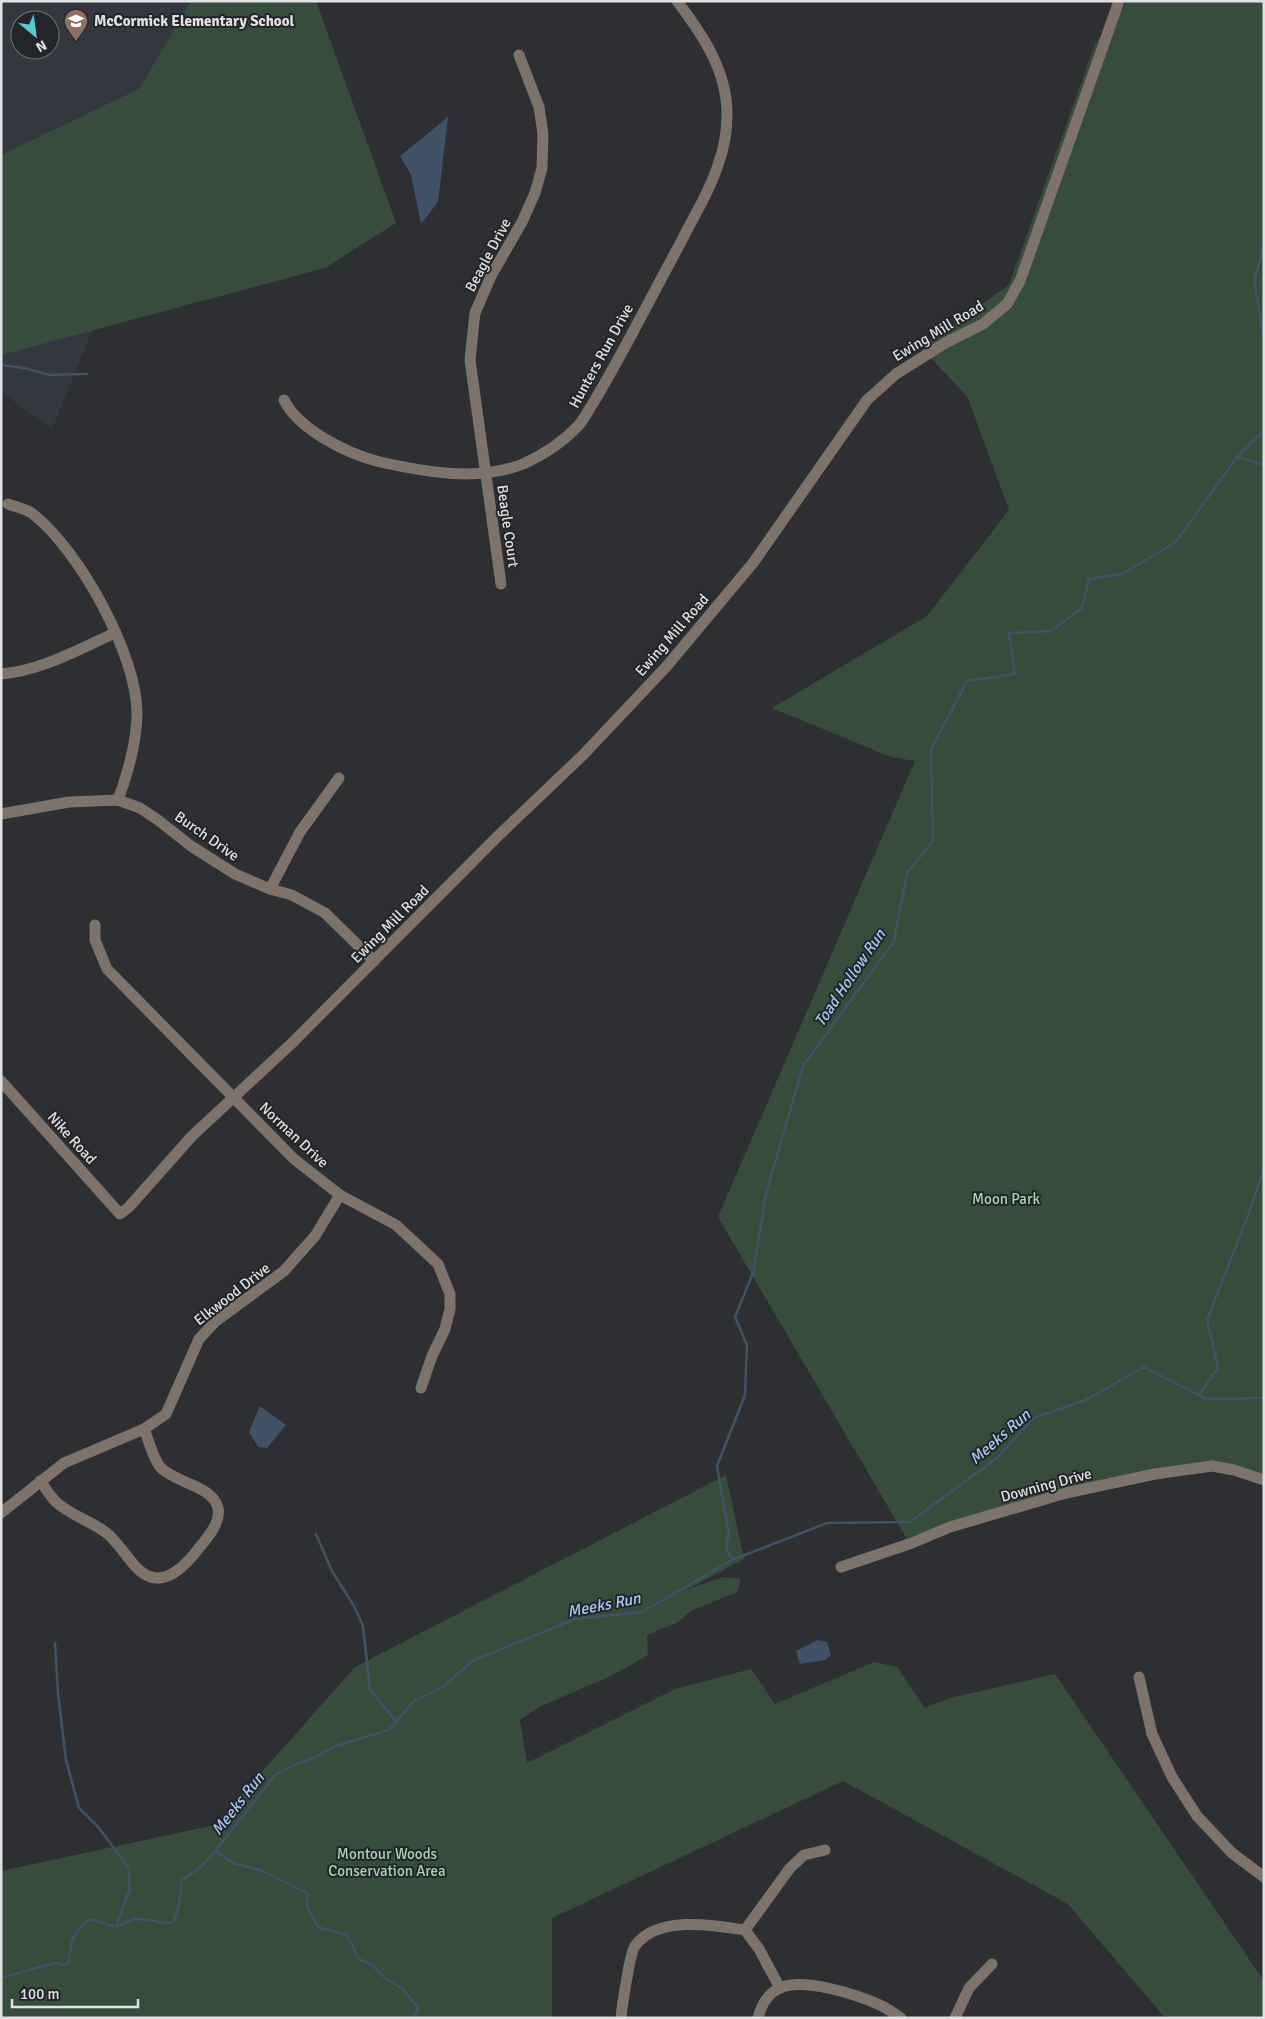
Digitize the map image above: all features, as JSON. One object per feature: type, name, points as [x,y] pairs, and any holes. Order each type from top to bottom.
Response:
[{"type":"street","name":"Hunters Run Drive","points":[[284,400],[288,408],[322,439],[374,460],[416,470],[454,474],[501,471],[524,463],[553,447],[580,424],[609,375],[713,179],[719,164],[727,112],[724,88],[712,53],[697,27],[677,1]]},
{"type":"street","name":"Ewing Mill Road","points":[[120,1214],[129,1207],[192,1136],[291,1044],[498,836],[583,755],[666,666],[753,563],[867,400],[896,374],[944,344],[983,324],[1006,304],[1020,281],[1119,1]]},
{"type":"street","name":"Beagle Drive","points":[[485,473],[470,360],[475,312],[491,276],[522,222],[535,193],[542,168],[543,134],[539,107],[520,56]]},
{"type":"street","name":"Beagle Court","points":[[485,473],[501,584]]},
{"type":"street","points":[[8,504],[32,513],[71,556],[85,576],[115,633],[127,662],[137,714],[131,762],[118,800]]},
{"type":"street","points":[[1,674],[18,672],[55,659],[115,633]]},
{"type":"street","points":[[270,889],[300,832],[339,778]]},
{"type":"street","name":"Burch Drive","points":[[1,814],[69,802],[118,800],[146,812],[191,846],[236,874],[270,889],[292,895],[325,913],[374,961]]},
{"type":"street","name":"Norman Drive","points":[[94,925],[95,940],[107,969],[294,1159],[340,1196],[396,1225],[438,1264],[450,1294],[450,1309],[445,1329],[432,1356],[421,1388]]},
{"type":"street","name":"Nike Road","points":[[1,1081],[120,1214]]},
{"type":"street","name":"Elkwood Drive","points":[[1,1513],[64,1463],[144,1429],[166,1414],[199,1339],[216,1321],[284,1271],[315,1236],[340,1196]]},
{"type":"street","points":[[40,1481],[57,1502],[109,1535],[137,1568],[147,1576],[166,1578],[175,1574],[196,1553],[213,1530],[219,1510],[216,1500],[208,1492],[172,1477],[159,1466],[144,1429]]},
{"type":"street","name":"Downing Drive","points":[[841,1567],[912,1543],[959,1524],[1066,1493],[1155,1474],[1212,1466],[1234,1470],[1264,1480]]},
{"type":"street","points":[[1138,1677],[1152,1734],[1172,1777],[1197,1816],[1232,1853],[1264,1877]]},
{"type":"street","points":[[745,1930],[790,1868],[804,1855],[825,1850]]},
{"type":"street","points":[[621,2018],[634,1947],[646,1936],[661,1928],[704,1924],[745,1930],[760,1949],[780,1988]]},
{"type":"street","points":[[955,2018],[970,1988],[992,1964]]},
{"type":"street","points":[[758,2018],[766,1999],[780,1988],[802,1984],[823,1987],[882,2006],[901,2018]]},
{"type":"shaded area","points":[[1,1],[227,1],[52,429],[1,392]]},
{"type":"green space","points":[[191,1],[316,1],[396,223],[325,268],[1,355],[1,155],[139,89]]},
{"type":"green space","name":"Moon Park","points":[[1128,1],[1264,1],[1264,1485],[1200,1464],[907,1539],[718,1217],[915,761],[891,757],[772,708],[927,616],[1009,510],[967,396],[920,347],[1009,285],[1095,44]]},
{"type":"green space","name":"Montour Woods Conservation Area","points":[[726,1475],[744,1559],[686,1590],[723,1577],[741,1579],[737,1592],[691,1611],[678,1622],[647,1635],[648,1655],[613,1675],[539,1707],[520,1720],[527,1763],[675,1689],[751,1669],[775,1704],[874,1662],[897,1667],[925,1708],[950,1698],[1055,1674],[1264,1981],[1264,2018],[1165,2018],[1068,1904],[843,1781],[552,1918],[552,2018],[1,2018],[1,1871],[215,1825],[355,1667]]},
{"type":"water","points":[[448,117],[438,202],[421,224],[411,175],[400,156]]},
{"type":"water","points":[[260,1406],[286,1425],[267,1448],[258,1447],[249,1432]]},
{"type":"water","points":[[818,1640],[827,1642],[831,1655],[825,1660],[800,1664],[796,1651]]},
{"type":"waterway","points":[[1264,245],[1254,281],[1264,340]]},
{"type":"waterway","points":[[1,365],[24,368],[50,375],[87,374]]},
{"type":"waterway","points":[[1237,457],[1264,431]]},
{"type":"waterway","name":"Toad Hollow Run","points":[[732,1559],[726,1547],[729,1534],[717,1466],[745,1395],[747,1345],[735,1317],[753,1273],[766,1194],[803,1066],[894,941],[907,873],[933,841],[931,750],[967,681],[1015,674],[1009,633],[1051,631],[1082,608],[1089,579],[1122,574],[1176,542],[1237,457],[1264,465]]},
{"type":"waterway","points":[[1199,1395],[1218,1368],[1207,1320],[1264,1169]]},
{"type":"waterway","name":"Meeks Run","points":[[1,1978],[54,1963],[63,1965],[69,1963],[73,1938],[79,1929],[90,1919],[116,1927],[134,1919],[167,1924],[174,1921],[179,1905],[182,1880],[202,1866],[275,1775],[316,1757],[335,1746],[389,1730],[413,1702],[444,1686],[472,1661],[575,1619],[642,1612],[732,1560],[827,1523],[910,1522],[997,1458],[1033,1418],[1086,1400],[1144,1367],[1207,1399],[1264,1398]]},
{"type":"waterway","points":[[316,1534],[332,1571],[354,1606],[363,1626],[370,1689],[397,1723]]},
{"type":"waterway","points":[[55,1643],[58,1693],[66,1760],[79,1808],[99,1828],[128,1867],[130,1888],[116,1927]]},
{"type":"waterway","points":[[216,1851],[233,1863],[260,1870],[307,1893],[307,1906],[318,1927],[347,1935],[359,1959],[371,1964],[385,1978],[403,1989],[418,2008],[414,2018]]},
{"type":"place","name":"McCormick Elementary School","points":[[76,42]]}]
